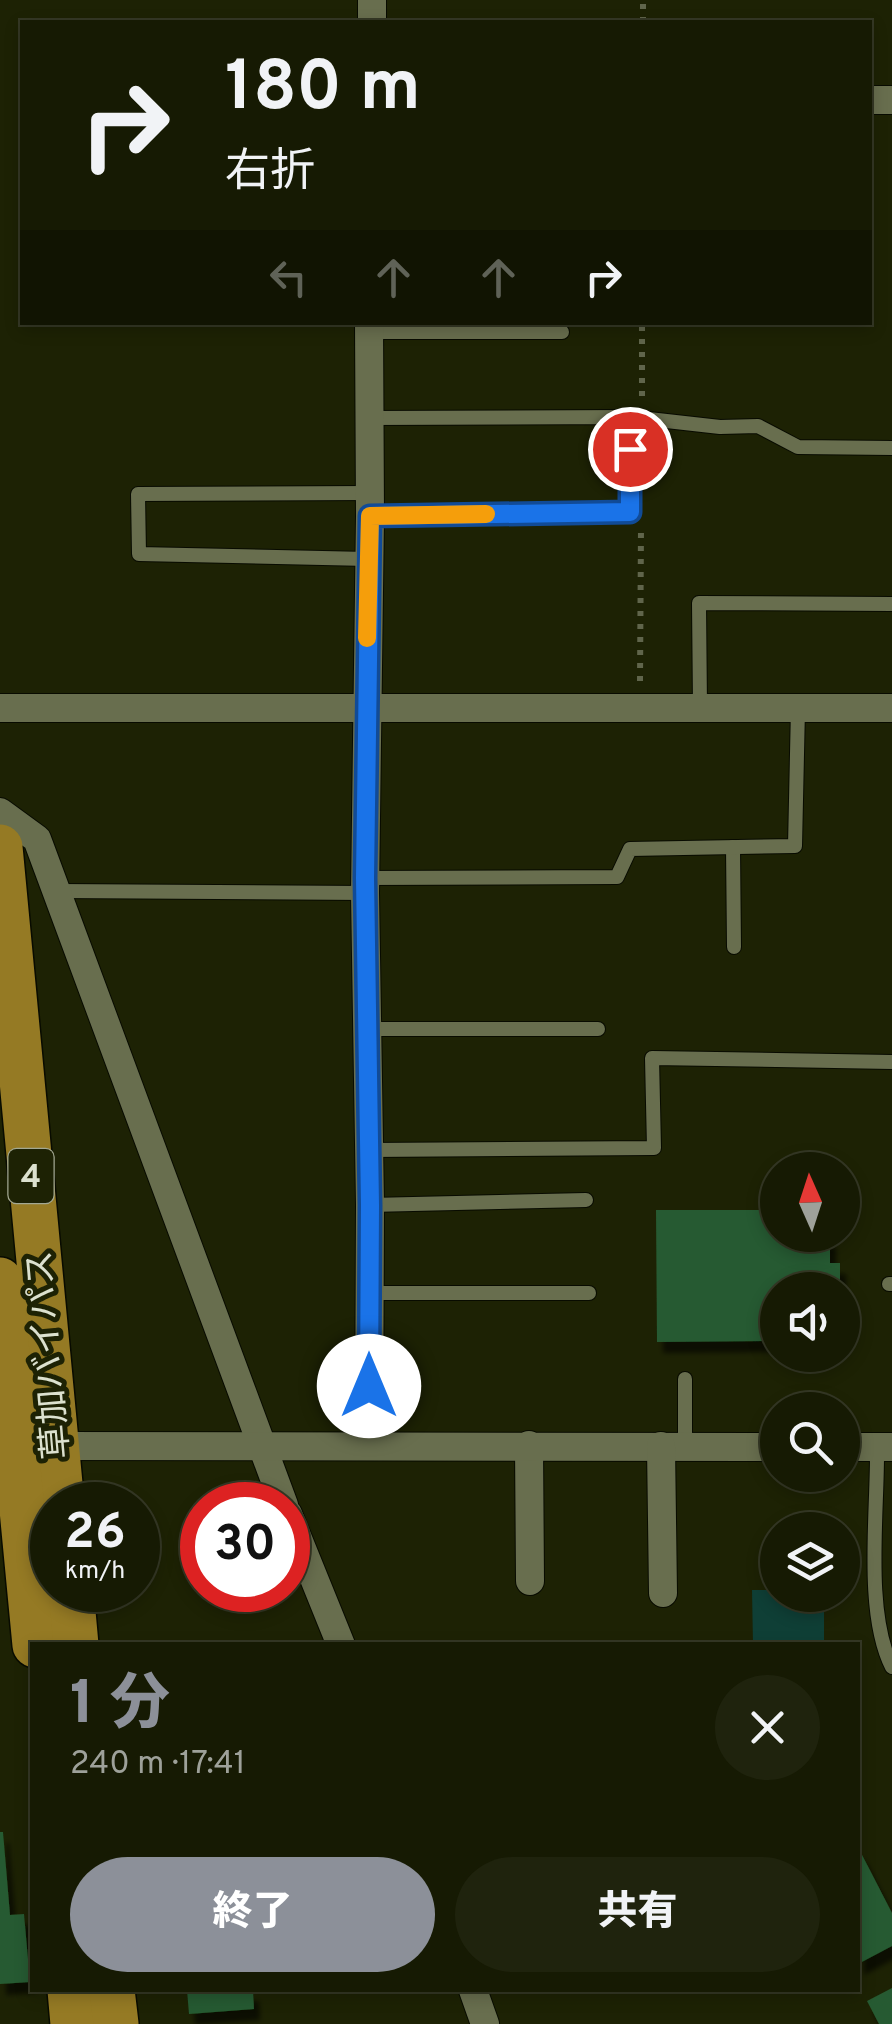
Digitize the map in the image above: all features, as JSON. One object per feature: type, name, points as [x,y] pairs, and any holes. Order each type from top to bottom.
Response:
[{"type":"highway","name":"草加バイパス","points":[[0,847],[60,1482]]},
{"type":"highway","name":"草加バイパス","points":[[1,1298],[35,1642]]},
{"type":"highway","points":[[73,1612],[76,1642]]},
{"type":"highway","points":[[70,1992],[73,2024]]},
{"type":"highway","points":[[112,1992],[116,2024]]},
{"type":"street","points":[[369,327],[365,886],[370,1150],[369,1444]]},
{"type":"street","points":[[0,708],[892,708]]},
{"type":"street","points":[[0,812],[37,839],[275,1482]]},
{"type":"street","points":[[529,1445],[530,1582]]},
{"type":"street","points":[[56,1446],[760,1446]]},
{"type":"street","points":[[663,1593],[673,1446]]},
{"type":"street","points":[[310,1568],[340,1642]]},
{"type":"street","points":[[474,1992],[485,2024]]},
{"type":"lane","points":[[369,327],[562,332]]},
{"type":"lane","points":[[370,418],[631,418],[758,426],[798,447],[892,448]]},
{"type":"lane","points":[[368,558],[139,554],[138,494],[630,512],[631,418]]},
{"type":"lane","points":[[700,707],[700,603],[892,604]]},
{"type":"lane","points":[[57,891],[616,877],[630,849],[795,846],[798,708]]},
{"type":"lane","points":[[732,847],[734,947]]},
{"type":"lane","points":[[368,1029],[598,1029]]},
{"type":"lane","points":[[370,1150],[654,1148],[652,1058],[892,1062]]},
{"type":"lane","points":[[370,1205],[586,1200]]},
{"type":"lane","points":[[369,1293],[589,1293]]},
{"type":"lane","points":[[673,1446],[685,1378]]},
{"type":"lane","points":[[884,1447],[876,1610],[884,1652],[892,1667]]},
{"type":"water","points":[[752,1590],[760,1590],[760,1612],[824,1612],[824,1642],[753,1642]]},
{"type":"building","points":[[656,1210],[760,1210],[760,1252],[830,1252],[830,1263],[840,1263],[840,1272],[760,1272],[760,1341],[657,1342]]},
{"type":"building","points":[[0,1832],[10,1915],[24,1914],[30,1982],[0,1984]]},
{"type":"building","points":[[860,1851],[892,1913],[892,1946],[860,1963]]},
{"type":"building","points":[[892,1988],[892,2024],[879,2024],[867,2001]]},
{"type":"building","points":[[187,1992],[253,1992],[254,2009],[189,2014]]},
{"type":"slow traffic","points":[[367,638],[370,516],[486,514]]},
{"type":"route","points":[[369,1386],[365,878],[370,516],[630,512],[630,449]]}]
